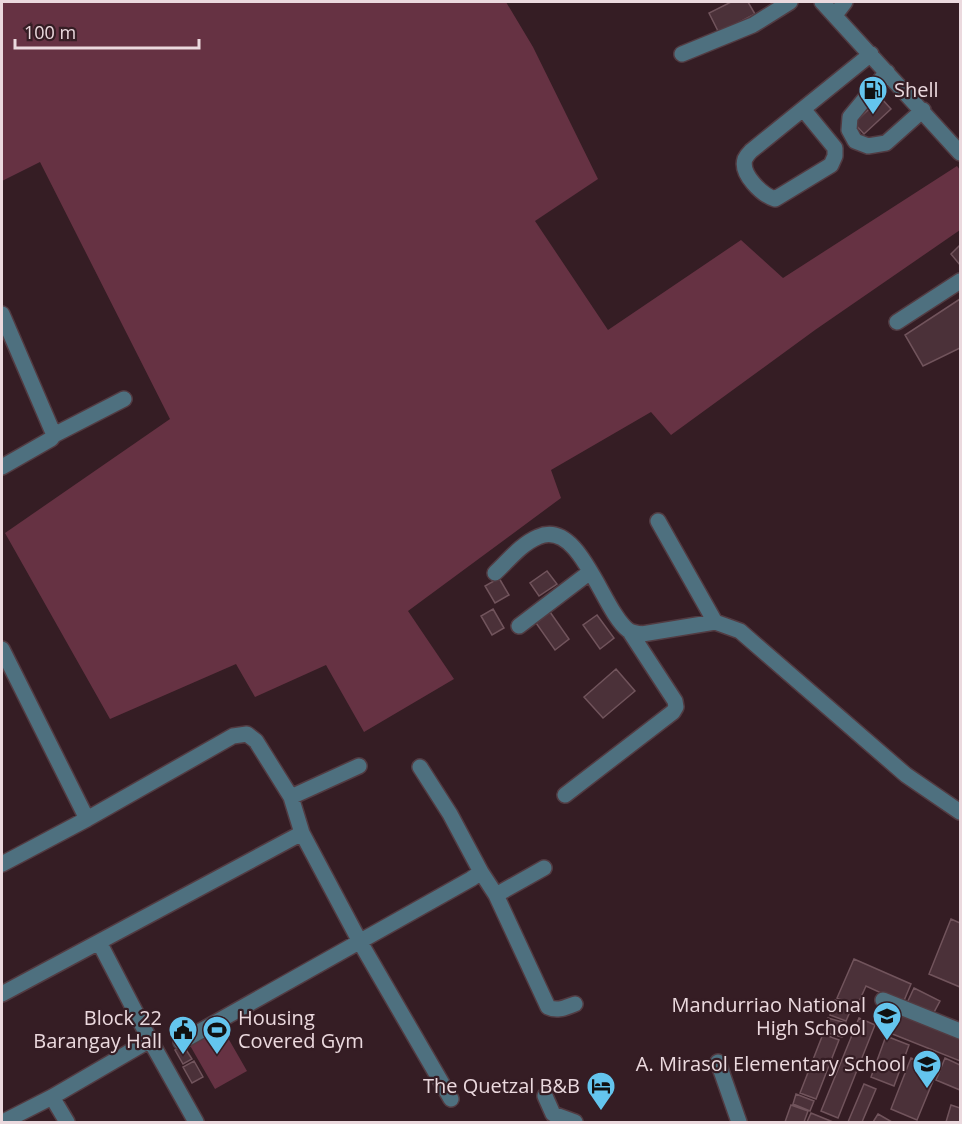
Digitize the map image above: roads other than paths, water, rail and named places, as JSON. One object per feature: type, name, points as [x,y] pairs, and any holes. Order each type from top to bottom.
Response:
[{"type":"street","points":[[682,54],[753,25],[790,2]]},
{"type":"street","points":[[822,2],[960,153]]},
{"type":"street","points":[[835,15],[845,2]]},
{"type":"street","points":[[803,109],[835,148],[835,156],[831,165],[775,199],[767,197],[756,188],[745,167],[745,158],[803,109],[871,54]]},
{"type":"street","points":[[888,72],[850,117],[849,130],[855,141],[868,146],[886,143],[923,110]]},
{"type":"street","points":[[897,322],[960,281]]},
{"type":"street","points":[[2,314],[54,435]]},
{"type":"street","points":[[2,467],[51,439],[54,435],[124,399]]},
{"type":"street","points":[[658,521],[715,622]]},
{"type":"street","points":[[495,573],[531,540],[550,534],[567,539],[675,701],[674,712],[565,795]]},
{"type":"street","points":[[519,626],[590,572]]},
{"type":"street","points":[[630,632],[642,634],[715,622],[740,631],[906,774],[960,812]]},
{"type":"street","points":[[2,650],[87,819]]},
{"type":"street","points":[[2,864],[87,819],[233,736],[247,734],[256,741],[291,797],[302,833],[360,942],[451,1099]]},
{"type":"street","points":[[291,797],[359,766]]},
{"type":"street","points":[[420,767],[450,814],[496,895],[548,1007],[559,1010],[575,1004]]},
{"type":"street","points":[[2,994],[302,833]]},
{"type":"street","points":[[496,895],[544,868]]},
{"type":"street","points":[[181,1042],[481,872]]},
{"type":"street","points":[[99,942],[196,1122]]},
{"type":"street","points":[[883,1000],[960,1031]]},
{"type":"street","points":[[3,1122],[52,1097],[150,1040]]},
{"type":"street","points":[[718,1062],[739,1122]]},
{"type":"street","points":[[545,1096],[553,1114],[565,1121]]},
{"type":"street","points":[[52,1097],[67,1122]]},
{"type":"place","name":"Shell","points":[[873,116]]},
{"type":"place","name":"Mandurriao National High School","points":[[887,1042]]},
{"type":"place","name":"Block 22 Barangay Hall","points":[[183,1056]]},
{"type":"place","name":"Housing Covered Gym","points":[[217,1056]]},
{"type":"place","name":"A. Mirasol Elementary School","points":[[927,1090]]},
{"type":"place","name":"The Quetzal B&B","points":[[601,1112]]}]
